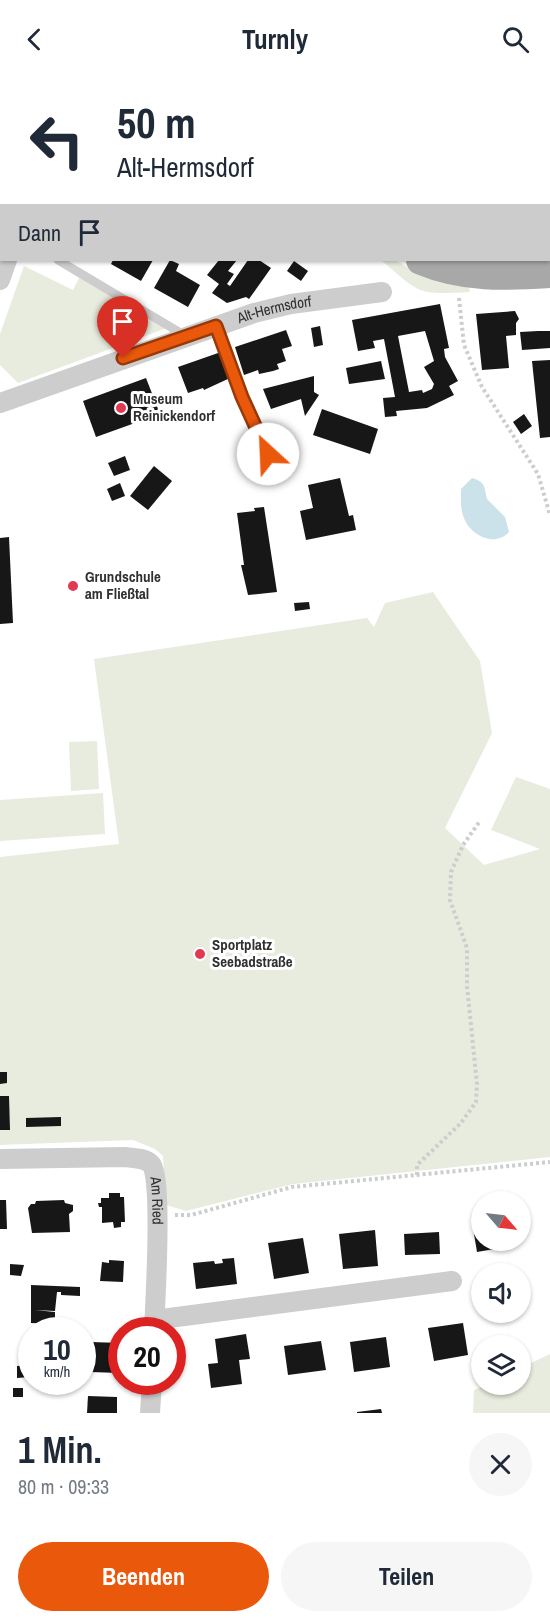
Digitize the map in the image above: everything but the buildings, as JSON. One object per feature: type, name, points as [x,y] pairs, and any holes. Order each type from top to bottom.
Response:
[{"type":"main road","points":[[424,261],[463,273],[532,272]]},
{"type":"street","points":[[0,280],[7,261]]},
{"type":"street","name":"Alt-Hermsdorf","points":[[0,403],[185,336],[291,304],[382,292]]},
{"type":"street","name":"Am Ried","points":[[0,1159],[143,1159],[152,1165],[156,1176],[157,1215],[154,1317]]},
{"type":"street","name":"Am Ried","points":[[186,1320],[452,1281]]},
{"type":"street","points":[[150,1413],[151,1395]]},
{"type":"lane","points":[[60,261],[185,336]]},
{"type":"lane","points":[[216,326],[242,397],[268,454]]},
{"type":"path","points":[[459,298],[464,345],[482,387],[538,474],[550,515]]},
{"type":"path","points":[[417,1175],[417,1165],[461,1123],[476,1102],[477,1084],[467,986],[467,948],[450,900],[451,872],[463,845],[480,821]]},
{"type":"path","points":[[157,1215],[191,1215],[292,1187],[550,1162]]},
{"type":"shaded area","points":[[382,261],[397,261],[415,272],[469,287],[470,292],[429,292],[420,290]]},
{"type":"shaded area","points":[[24,266],[73,290],[80,276],[167,328],[18,383],[0,365],[0,334]]},
{"type":"shaded area","name":"Sportplatz Seebadstraße","points":[[433,592],[480,661],[492,733],[445,828],[484,865],[540,849],[491,830],[516,777],[550,789],[550,1157],[293,1184],[186,1211],[166,1205],[163,1156],[155,1149],[133,1140],[0,1145],[0,857],[119,844],[94,659],[367,618],[374,627],[385,603]]},
{"type":"shaded area","points":[[97,741],[99,789],[71,791],[69,742]]},
{"type":"shaded area","points":[[103,793],[105,834],[0,841],[0,800]]},
{"type":"shaded area","points":[[550,1354],[550,1413],[473,1413],[474,1395],[531,1395],[531,1363]]},
{"type":"water","points":[[472,478],[482,483],[487,499],[505,517],[509,532],[503,537],[490,539],[484,537],[477,534],[467,524],[462,511],[461,489]]},
{"type":"place","name":"Museum Reinickendorf","points":[[121,408]]},
{"type":"place","name":"Grundschule am Fließtal","points":[[73,586]]},
{"type":"place","name":"Sportplatz Seebadstraße","points":[[200,954]]},
{"type":"route","points":[[123,358],[216,326],[242,397],[268,454]]}]
